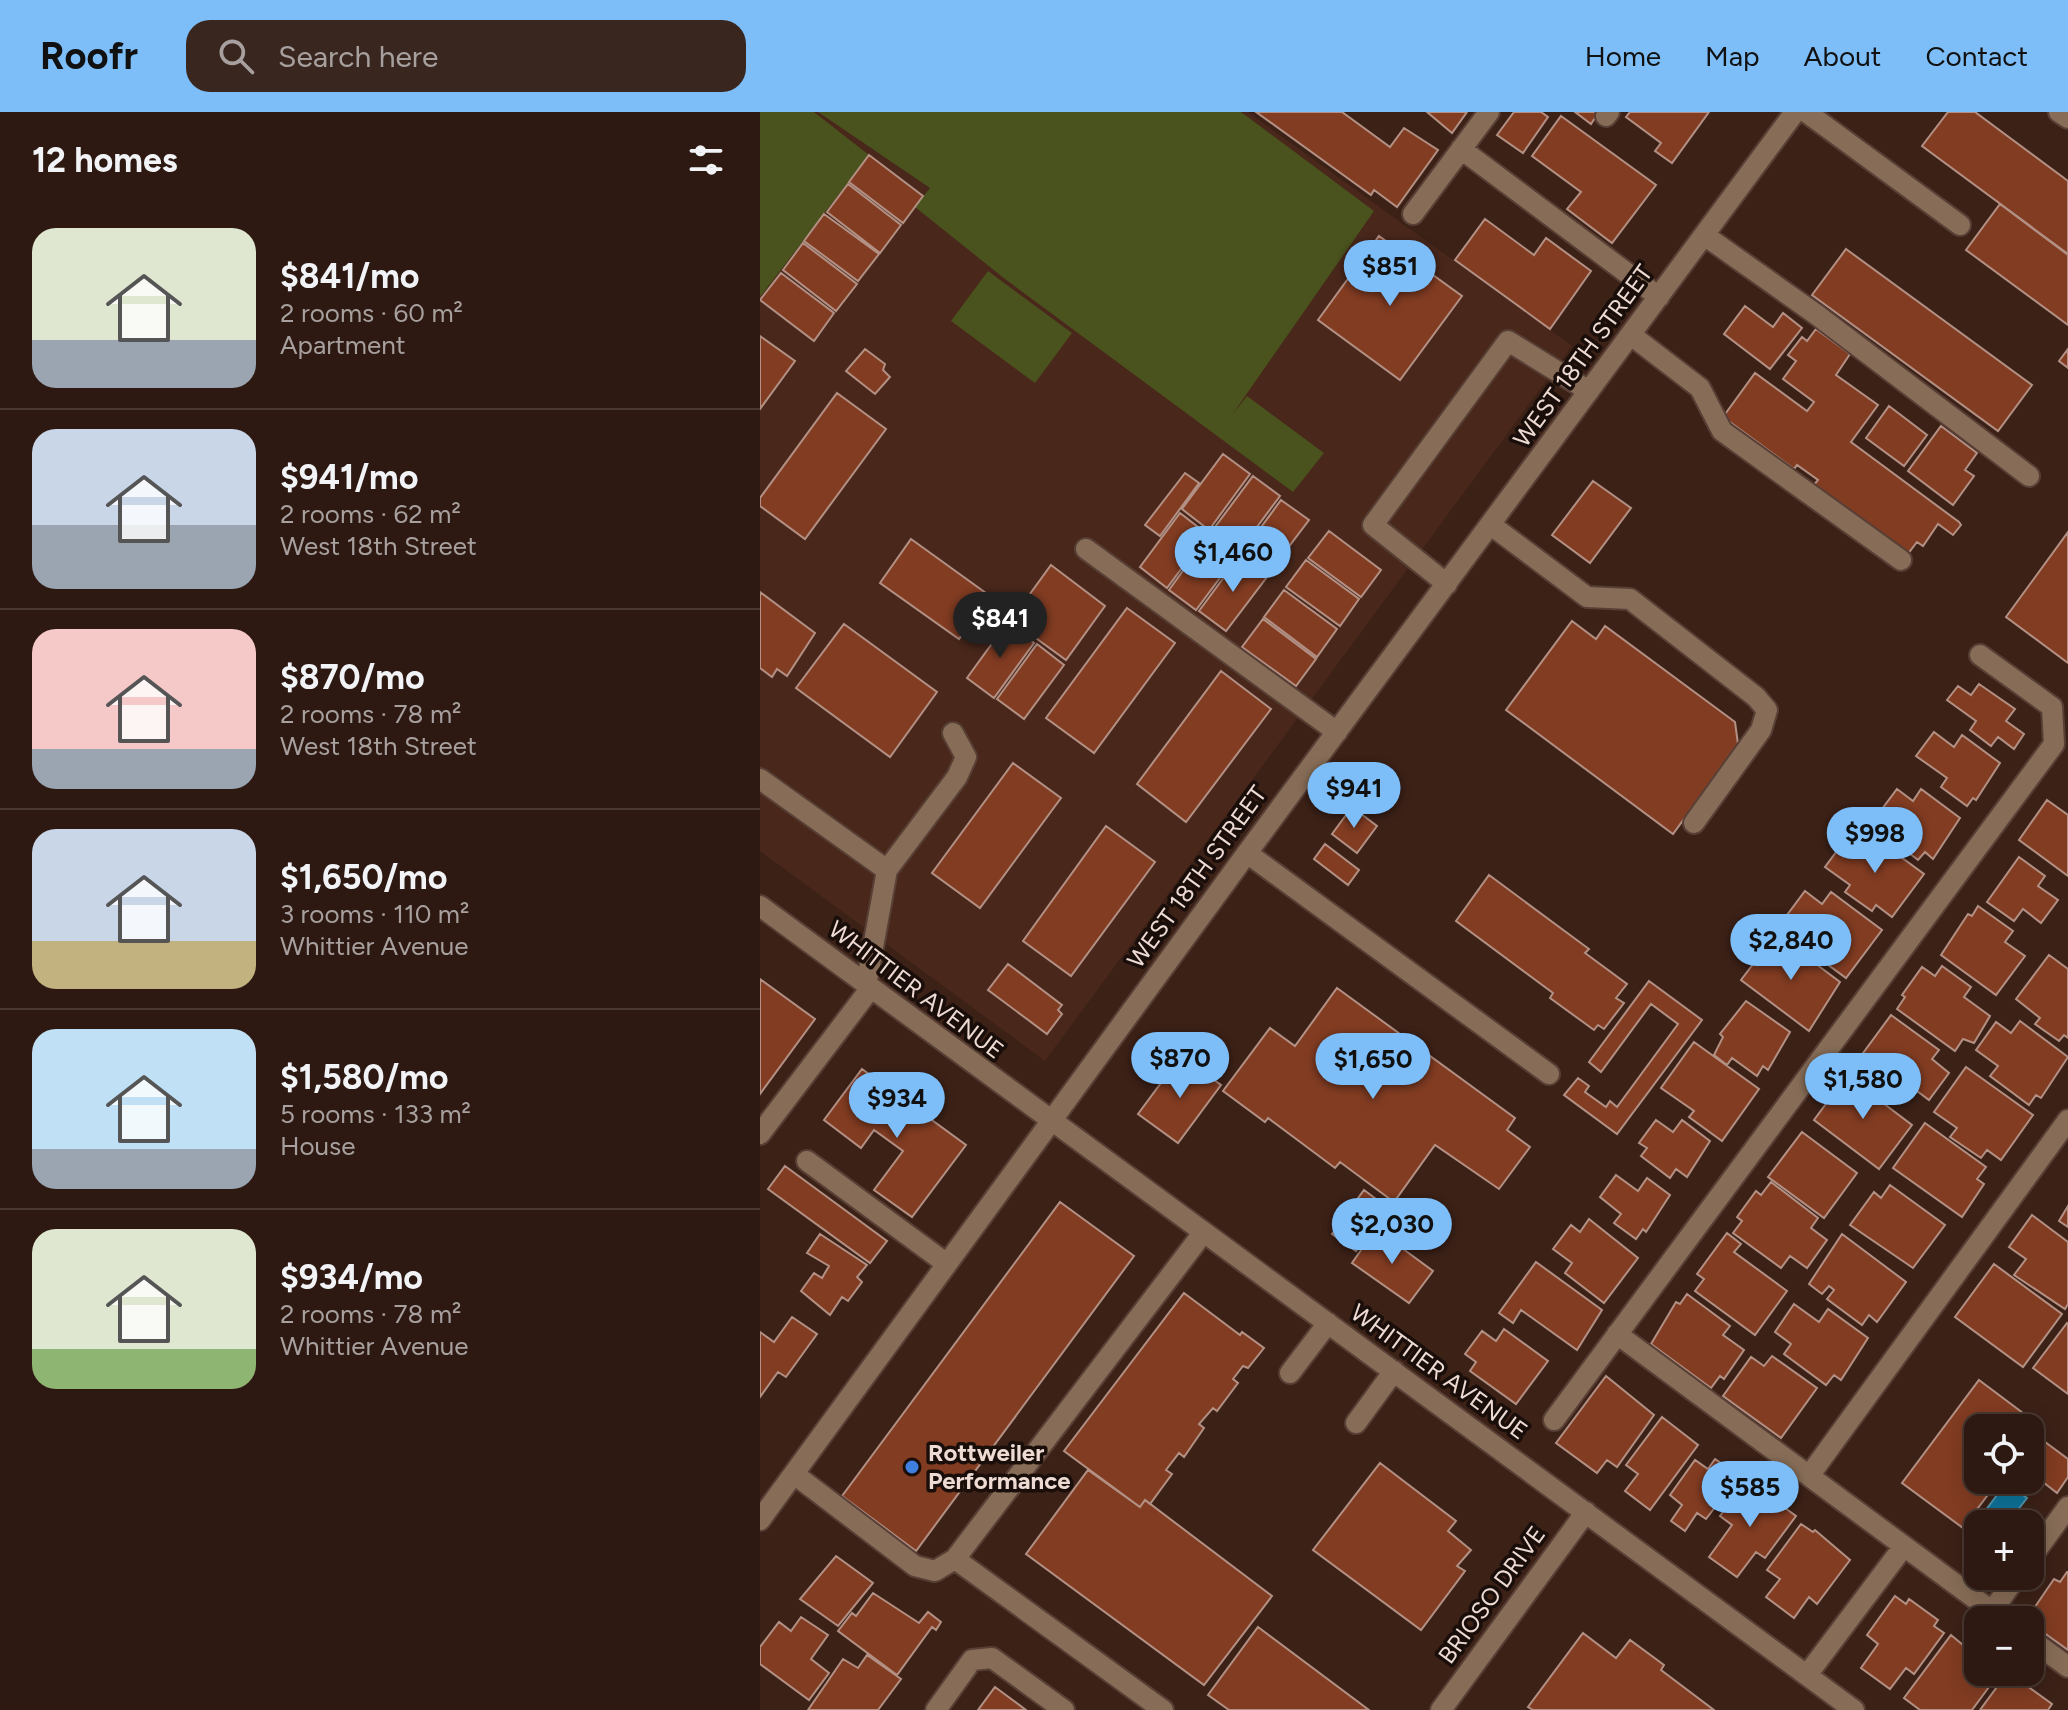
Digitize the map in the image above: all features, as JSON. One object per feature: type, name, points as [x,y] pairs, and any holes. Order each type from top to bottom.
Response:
[{"type":"street","points":[[1413,214],[1489,112]]},
{"type":"street","name":"WEST 18TH STREET","points":[[760,1520],[1247,853],[1795,112]]},
{"type":"street","points":[[1806,112],[1960,225]]},
{"type":"street","points":[[2059,112],[2068,118]]},
{"type":"street","points":[[1461,149],[1659,297]]},
{"type":"street","points":[[1704,235],[1817,315],[2029,476]]},
{"type":"street","points":[[1631,335],[1700,388],[1722,431],[1901,560]]},
{"type":"street","points":[[1447,584],[1373,525],[1508,341],[1589,391]]},
{"type":"street","points":[[1491,525],[1587,597],[1630,599],[1756,697],[1767,710],[1761,730],[1694,823]]},
{"type":"street","points":[[1086,549],[1337,732]]},
{"type":"street","points":[[1554,1420],[2061,749],[2052,707],[1980,655]]},
{"type":"street","points":[[760,1134],[868,988],[887,870],[957,777],[966,757],[953,733]]},
{"type":"street","points":[[760,779],[887,870]]},
{"type":"street","points":[[1247,853],[1549,1074]]},
{"type":"street","name":"WHITTIER AVENUE","points":[[760,906],[1854,1710]]},
{"type":"street","points":[[1809,1476],[2068,1120]]},
{"type":"street","points":[[807,1161],[947,1264]]},
{"type":"street","points":[[794,1474],[915,1566],[935,1571],[955,1559],[1203,1233]]},
{"type":"street","points":[[1290,1373],[1328,1323]]},
{"type":"street","points":[[1617,1334],[1986,1606]]},
{"type":"street","points":[[1356,1423],[1394,1371]]},
{"type":"street","points":[[2044,1540],[2068,1507]]},
{"type":"street","name":"BRIOSO DRIVE","points":[[1441,1710],[1586,1512]]},
{"type":"street","points":[[1807,1675],[1904,1546]]},
{"type":"street","points":[[955,1559],[1163,1710]]},
{"type":"street","points":[[2044,1649],[2068,1667]]},
{"type":"street","points":[[936,1710],[972,1660],[992,1658],[1064,1710]]},
{"type":"shaded area","points":[[760,112],[1248,112],[1572,346],[1045,1061],[760,851]]},
{"type":"green space","points":[[760,112],[814,112],[869,155],[760,297]]},
{"type":"green space","points":[[818,112],[1241,112],[1374,211],[1232,415],[1247,396],[1324,453],[1293,492],[1005,279],[915,207],[930,188]]},
{"type":"green space","points":[[988,271],[1072,333],[1035,383],[951,321]]},
{"type":"water","points":[[1998,1494],[2021,1494],[2027,1498],[2018,1510],[1986,1510]]},
{"type":"building","points":[[1256,112],[1342,112],[1390,147],[1404,128],[1438,150],[1397,207],[1374,190],[1371,195]]},
{"type":"building","points":[[1427,112],[1467,112],[1452,133]]},
{"type":"building","points":[[1514,112],[1541,112],[1548,117],[1523,153],[1497,135]]},
{"type":"building","points":[[1575,112],[1599,112],[1591,124]]},
{"type":"building","points":[[1630,112],[1709,112],[1672,163],[1655,151],[1661,143],[1626,117]]},
{"type":"building","points":[[1948,112],[1975,112],[2068,181],[2068,254],[1922,146]]},
{"type":"building","points":[[1561,116],[1656,185],[1612,243],[1567,209],[1581,192],[1532,156]]},
{"type":"building","points":[[869,155],[923,196],[903,223],[849,182]]},
{"type":"building","points":[[848,184],[901,225],[880,253],[827,212]]},
{"type":"building","points":[[2000,204],[2068,255],[2068,325],[1966,250]]},
{"type":"building","points":[[824,214],[879,254],[858,281],[804,241]]},
{"type":"building","points":[[1485,219],[1534,255],[1546,238],[1591,271],[1550,329],[1455,260]]},
{"type":"building","points":[[1379,236],[1462,296],[1400,380],[1318,320]]},
{"type":"building","points":[[803,243],[857,284],[836,311],[783,270]]},
{"type":"building","points":[[1846,249],[2032,385],[1998,431],[1812,295]]},
{"type":"building","points":[[781,273],[834,313],[814,341],[760,300]]},
{"type":"building","points":[[1745,306],[1773,327],[1783,313],[1802,328],[1770,369],[1724,334]]},
{"type":"building","points":[[1816,329],[1850,354],[1836,375],[1878,405],[1851,442],[1959,522],[1961,525],[1953,535],[1938,524],[1923,546],[1917,542],[1907,555],[1813,486],[1818,480],[1797,465],[1794,469],[1723,417],[1755,373],[1807,411],[1814,402],[1783,379],[1796,361],[1788,355],[1802,337],[1807,341]]},
{"type":"building","points":[[760,336],[795,361],[760,409]]},
{"type":"building","points":[[865,349],[885,364],[883,370],[890,377],[875,394],[846,371]]},
{"type":"building","points":[[2068,349],[2068,368],[2059,361]]},
{"type":"building","points":[[837,393],[886,429],[805,539],[760,506],[760,498]]},
{"type":"building","points":[[1889,406],[1927,435],[1904,466],[1866,438]]},
{"type":"building","points":[[1941,426],[1977,453],[1965,470],[1974,476],[1953,505],[1908,471]]},
{"type":"building","points":[[1223,454],[1250,474],[1209,530],[1182,509]]},
{"type":"building","points":[[1185,473],[1199,483],[1160,536],[1145,525]]},
{"type":"building","points":[[1253,476],[1280,496],[1239,551],[1212,531]]},
{"type":"building","points":[[1593,481],[1631,508],[1590,563],[1552,535]]},
{"type":"building","points":[[1281,500],[1309,520],[1269,573],[1242,553]]},
{"type":"building","points":[[1180,513],[1207,534],[1167,588],[1140,567]]},
{"type":"building","points":[[1329,531],[1381,570],[1361,597],[1308,558]]},
{"type":"building","points":[[2068,532],[2068,663],[2006,617]]},
{"type":"building","points":[[1209,535],[1237,555],[1196,610],[1169,590]]},
{"type":"building","points":[[911,539],[990,596],[959,639],[880,583]]},
{"type":"building","points":[[1239,557],[1267,577],[1226,631],[1199,611]]},
{"type":"building","points":[[1306,560],[1359,599],[1340,626],[1286,587]]},
{"type":"building","points":[[1051,565],[1105,606],[1066,660],[1011,620]]},
{"type":"building","points":[[1284,590],[1337,629],[1317,657],[1264,617]]},
{"type":"building","points":[[760,592],[815,633],[787,676],[777,669],[772,677],[760,668]]},
{"type":"building","points":[[1127,608],[1175,643],[1094,753],[1046,718]]},
{"type":"building","points":[[1263,619],[1316,659],[1296,686],[1242,647]]},
{"type":"building","points":[[1572,621],[1596,639],[1605,626],[1735,722],[1738,744],[1673,834],[1506,710]]},
{"type":"building","points":[[1007,623],[1034,643],[994,698],[967,678]]},
{"type":"building","points":[[844,624],[937,692],[890,757],[796,688]]},
{"type":"building","points":[[1037,644],[1064,665],[1024,719],[997,699]]},
{"type":"building","points":[[1221,671],[1271,709],[1186,822],[1137,784]]},
{"type":"building","points":[[1979,684],[2015,709],[2006,721],[2024,734],[2014,749],[1998,737],[1991,746],[1970,730],[1976,721],[1947,700],[1958,686],[1971,695]]},
{"type":"building","points":[[1934,732],[1954,747],[1962,735],[2000,763],[1976,800],[1973,798],[1967,806],[1941,787],[1947,778],[1916,756]]},
{"type":"building","points":[[1013,763],[1061,798],[980,908],[932,873]]},
{"type":"building","points":[[1897,789],[1913,801],[1921,789],[1960,818],[1933,859],[1925,852],[1918,860],[1891,839],[1896,832],[1876,817]]},
{"type":"building","points":[[2047,800],[2068,815],[2068,876],[2019,840]]},
{"type":"building","points":[[1352,807],[1377,826],[1357,853],[1332,834]]},
{"type":"building","points":[[1106,826],[1155,862],[1071,976],[1023,941]]},
{"type":"building","points":[[1848,836],[1870,853],[1879,841],[1924,874],[1892,917],[1876,905],[1872,911],[1845,892],[1850,885],[1825,867]]},
{"type":"building","points":[[1325,844],[1359,870],[1348,885],[1314,859]]},
{"type":"building","points":[[2019,857],[2045,876],[2038,886],[2058,900],[2041,923],[2023,909],[2014,921],[1987,902]]},
{"type":"building","points":[[1489,875],[1589,949],[1585,953],[1627,984],[1616,998],[1624,1003],[1604,1029],[1598,1025],[1594,1030],[1550,998],[1553,993],[1456,921]]},
{"type":"building","points":[[1805,891],[1822,904],[1831,892],[1882,930],[1846,978],[1804,947],[1811,938],[1784,919]]},
{"type":"building","points":[[1978,906],[2013,931],[2005,942],[2025,956],[1996,995],[1941,955],[1968,914],[1972,916]]},
{"type":"building","points":[[1776,934],[1840,982],[1809,1031],[1741,980]]},
{"type":"building","points":[[2049,955],[2068,969],[2068,1038],[2064,1035],[2059,1041],[2035,1024],[2040,1018],[2016,999]]},
{"type":"building","points":[[1008,964],[1062,1005],[1058,1010],[1062,1014],[1047,1034],[988,990]]},
{"type":"building","points":[[1942,966],[1971,987],[1964,997],[1990,1016],[1974,1043],[1963,1039],[1955,1051],[1897,1009],[1905,997],[1902,995],[1922,967],[1935,976]]},
{"type":"building","points":[[760,979],[815,1019],[760,1094]]},
{"type":"building","points":[[1649,981],[1702,1020],[1617,1134],[1564,1095],[1578,1078],[1589,1086],[1585,1092],[1606,1107],[1610,1101],[1617,1107],[1678,1024],[1651,1004],[1601,1072],[1589,1062]]},
{"type":"building","points":[[1337,988],[1515,1118],[1507,1130],[1530,1147],[1499,1189],[1435,1145],[1394,1202],[1340,1162],[1335,1168],[1268,1118],[1265,1122],[1223,1091],[1270,1028],[1295,1046]]},
{"type":"building","points":[[1746,1001],[1790,1032],[1768,1070],[1763,1066],[1757,1076],[1732,1058],[1727,1065],[1714,1055],[1723,1037],[1720,1034]]},
{"type":"building","points":[[1891,1015],[1939,1050],[1932,1059],[1949,1073],[1929,1100],[1909,1085],[1900,1098],[1855,1064]]},
{"type":"building","points":[[2020,1021],[2068,1057],[2041,1098],[2036,1095],[2029,1105],[1990,1076],[1998,1066],[1976,1050],[1996,1022],[2011,1033]]},
{"type":"building","points":[[1694,1042],[1759,1089],[1722,1141],[1689,1117],[1694,1111],[1661,1088]]},
{"type":"building","points":[[1181,1056],[1221,1085],[1178,1143],[1138,1114]]},
{"type":"building","points":[[1966,1067],[2033,1115],[2001,1160],[1987,1150],[1981,1158],[1950,1137],[1957,1128],[1934,1112]]},
{"type":"building","points":[[862,1069],[966,1145],[912,1217],[874,1190],[903,1151],[874,1130],[861,1148],[824,1120]]},
{"type":"building","points":[[1851,1070],[1868,1082],[1874,1091],[1871,1094],[1912,1125],[1879,1169],[1814,1120]]},
{"type":"building","points":[[1656,1120],[1673,1132],[1682,1120],[1710,1141],[1687,1177],[1676,1169],[1670,1178],[1641,1156],[1647,1148],[1639,1143]]},
{"type":"building","points":[[1925,1123],[1986,1167],[1977,1179],[1984,1184],[1962,1217],[1893,1168]]},
{"type":"building","points":[[1802,1132],[1857,1173],[1824,1218],[1768,1177]]},
{"type":"building","points":[[785,1166],[887,1241],[870,1263],[768,1189]]},
{"type":"building","points":[[1616,1175],[1638,1191],[1647,1178],[1670,1195],[1646,1232],[1643,1229],[1636,1239],[1614,1223],[1621,1214],[1600,1197]]},
{"type":"building","points":[[1771,1182],[1818,1218],[1811,1228],[1827,1240],[1807,1268],[1790,1256],[1781,1268],[1733,1233],[1742,1221],[1737,1217],[1756,1191],[1761,1195]]},
{"type":"building","points":[[1890,1185],[1945,1225],[1913,1268],[1850,1225],[1874,1192],[1881,1198]]},
{"type":"building","points":[[1364,1190],[1388,1208],[1356,1251],[1332,1234]]},
{"type":"building","points":[[1060,1202],[1134,1256],[916,1551],[842,1496]]},
{"type":"building","points":[[2068,1206],[2068,1227],[2059,1221]]},
{"type":"building","points":[[2032,1215],[2068,1242],[2068,1304],[2065,1309],[2014,1275],[2026,1259],[2009,1247]]},
{"type":"building","points":[[1589,1219],[1638,1258],[1604,1303],[1565,1273],[1572,1263],[1553,1249],[1571,1225],[1580,1232]]},
{"type":"building","points":[[1376,1229],[1433,1271],[1409,1303],[1352,1263]]},
{"type":"building","points":[[1727,1233],[1741,1244],[1734,1252],[1787,1291],[1755,1335],[1695,1291],[1704,1279],[1697,1274]]},
{"type":"building","points":[[820,1234],[867,1265],[857,1277],[862,1282],[848,1301],[842,1297],[830,1315],[801,1291],[814,1273],[822,1278],[829,1266],[807,1253]]},
{"type":"building","points":[[1842,1234],[1906,1282],[1877,1322],[1869,1315],[1862,1325],[1827,1299],[1834,1290],[1829,1286],[1822,1294],[1809,1284]]},
{"type":"building","points":[[1536,1262],[1602,1310],[1577,1350],[1521,1310],[1513,1323],[1499,1313]]},
{"type":"building","points":[[1994,1264],[2062,1314],[2023,1367],[1955,1317]]},
{"type":"building","points":[[1184,1293],[1240,1335],[1242,1332],[1264,1348],[1248,1368],[1243,1366],[1233,1379],[1238,1383],[1217,1411],[1213,1408],[1199,1424],[1204,1428],[1184,1457],[1179,1453],[1166,1470],[1172,1474],[1150,1504],[1145,1500],[1140,1507],[1064,1451]]},
{"type":"building","points":[[1687,1294],[1730,1326],[1723,1335],[1744,1350],[1724,1379],[1720,1376],[1711,1388],[1651,1344],[1676,1302],[1680,1304]]},
{"type":"building","points":[[1794,1304],[1819,1322],[1828,1309],[1868,1338],[1841,1380],[1834,1375],[1826,1385],[1784,1354],[1791,1344],[1775,1332]]},
{"type":"building","points":[[792,1317],[817,1334],[786,1377],[778,1372],[760,1397],[760,1332],[774,1342]]},
{"type":"building","points":[[2068,1324],[2068,1394],[2033,1368]]},
{"type":"building","points":[[1504,1329],[1548,1361],[1516,1404],[1470,1371],[1476,1362],[1465,1354],[1482,1331],[1496,1341]]},
{"type":"building","points":[[1772,1356],[1817,1388],[1781,1438],[1723,1396],[1751,1357],[1764,1366]]},
{"type":"building","points":[[1606,1376],[1654,1415],[1617,1467],[1607,1460],[1597,1473],[1556,1443]]},
{"type":"building","points":[[1979,1380],[2024,1414],[1964,1414],[1964,1494],[1988,1494],[1976,1510],[1964,1510],[1963,1528],[1902,1483]]},
{"type":"building","points":[[1662,1417],[1698,1445],[1650,1510],[1625,1491],[1638,1474],[1626,1465]]},
{"type":"building","points":[[2044,1441],[2068,1459],[2068,1477],[2057,1493],[2044,1483]]},
{"type":"building","points":[[1715,1459],[1730,1469],[1723,1479],[1732,1485],[1706,1519],[1697,1513],[1685,1531],[1671,1521],[1682,1505],[1670,1495],[1695,1460],[1708,1469]]},
{"type":"building","points":[[1380,1463],[1456,1521],[1448,1531],[1471,1550],[1457,1566],[1465,1571],[1421,1630],[1313,1550]]},
{"type":"building","points":[[1088,1470],[1140,1507],[1145,1500],[1272,1596],[1204,1685],[1026,1554]]},
{"type":"building","points":[[1742,1486],[1754,1495],[1759,1489],[1796,1516],[1765,1558],[1756,1552],[1737,1577],[1709,1557],[1732,1525],[1720,1516]]},
{"type":"building","points":[[1801,1524],[1813,1532],[1815,1530],[1850,1560],[1817,1604],[1809,1597],[1794,1618],[1766,1597],[1780,1579],[1767,1570]]},
{"type":"building","points":[[836,1556],[873,1583],[838,1626],[800,1599]]},
{"type":"building","points":[[2068,1572],[2068,1650],[2044,1633],[2044,1606],[2036,1606],[2054,1579],[2060,1582]]},
{"type":"building","points":[[873,1593],[919,1623],[928,1612],[941,1622],[936,1630],[932,1627],[897,1675],[838,1631],[852,1613],[856,1616]]},
{"type":"building","points":[[1895,1596],[1906,1604],[1909,1599],[1938,1620],[1934,1626],[1944,1633],[1914,1674],[1906,1668],[1890,1689],[1861,1668],[1878,1644],[1867,1635]]},
{"type":"building","points":[[801,1617],[828,1635],[811,1659],[829,1673],[809,1700],[760,1664],[760,1647],[779,1622],[791,1631]]},
{"type":"building","points":[[1258,1627],[1369,1710],[1229,1710],[1208,1695]]},
{"type":"building","points":[[1583,1633],[1616,1658],[1630,1640],[1664,1665],[1661,1670],[1714,1710],[1533,1710],[1528,1707]]},
{"type":"building","points":[[1951,1635],[1964,1644],[1964,1686],[1990,1686],[1972,1710],[1920,1710],[1904,1698]]},
{"type":"building","points":[[867,1655],[901,1679],[878,1710],[808,1710],[843,1659],[858,1668]]},
{"type":"building","points":[[1998,1686],[2027,1686],[2052,1704],[2048,1710],[1980,1710]]},
{"type":"building","points":[[995,1687],[1026,1710],[978,1710]]},
{"type":"place","name":"Rottweiler Performance","points":[[912,1467]]}]
